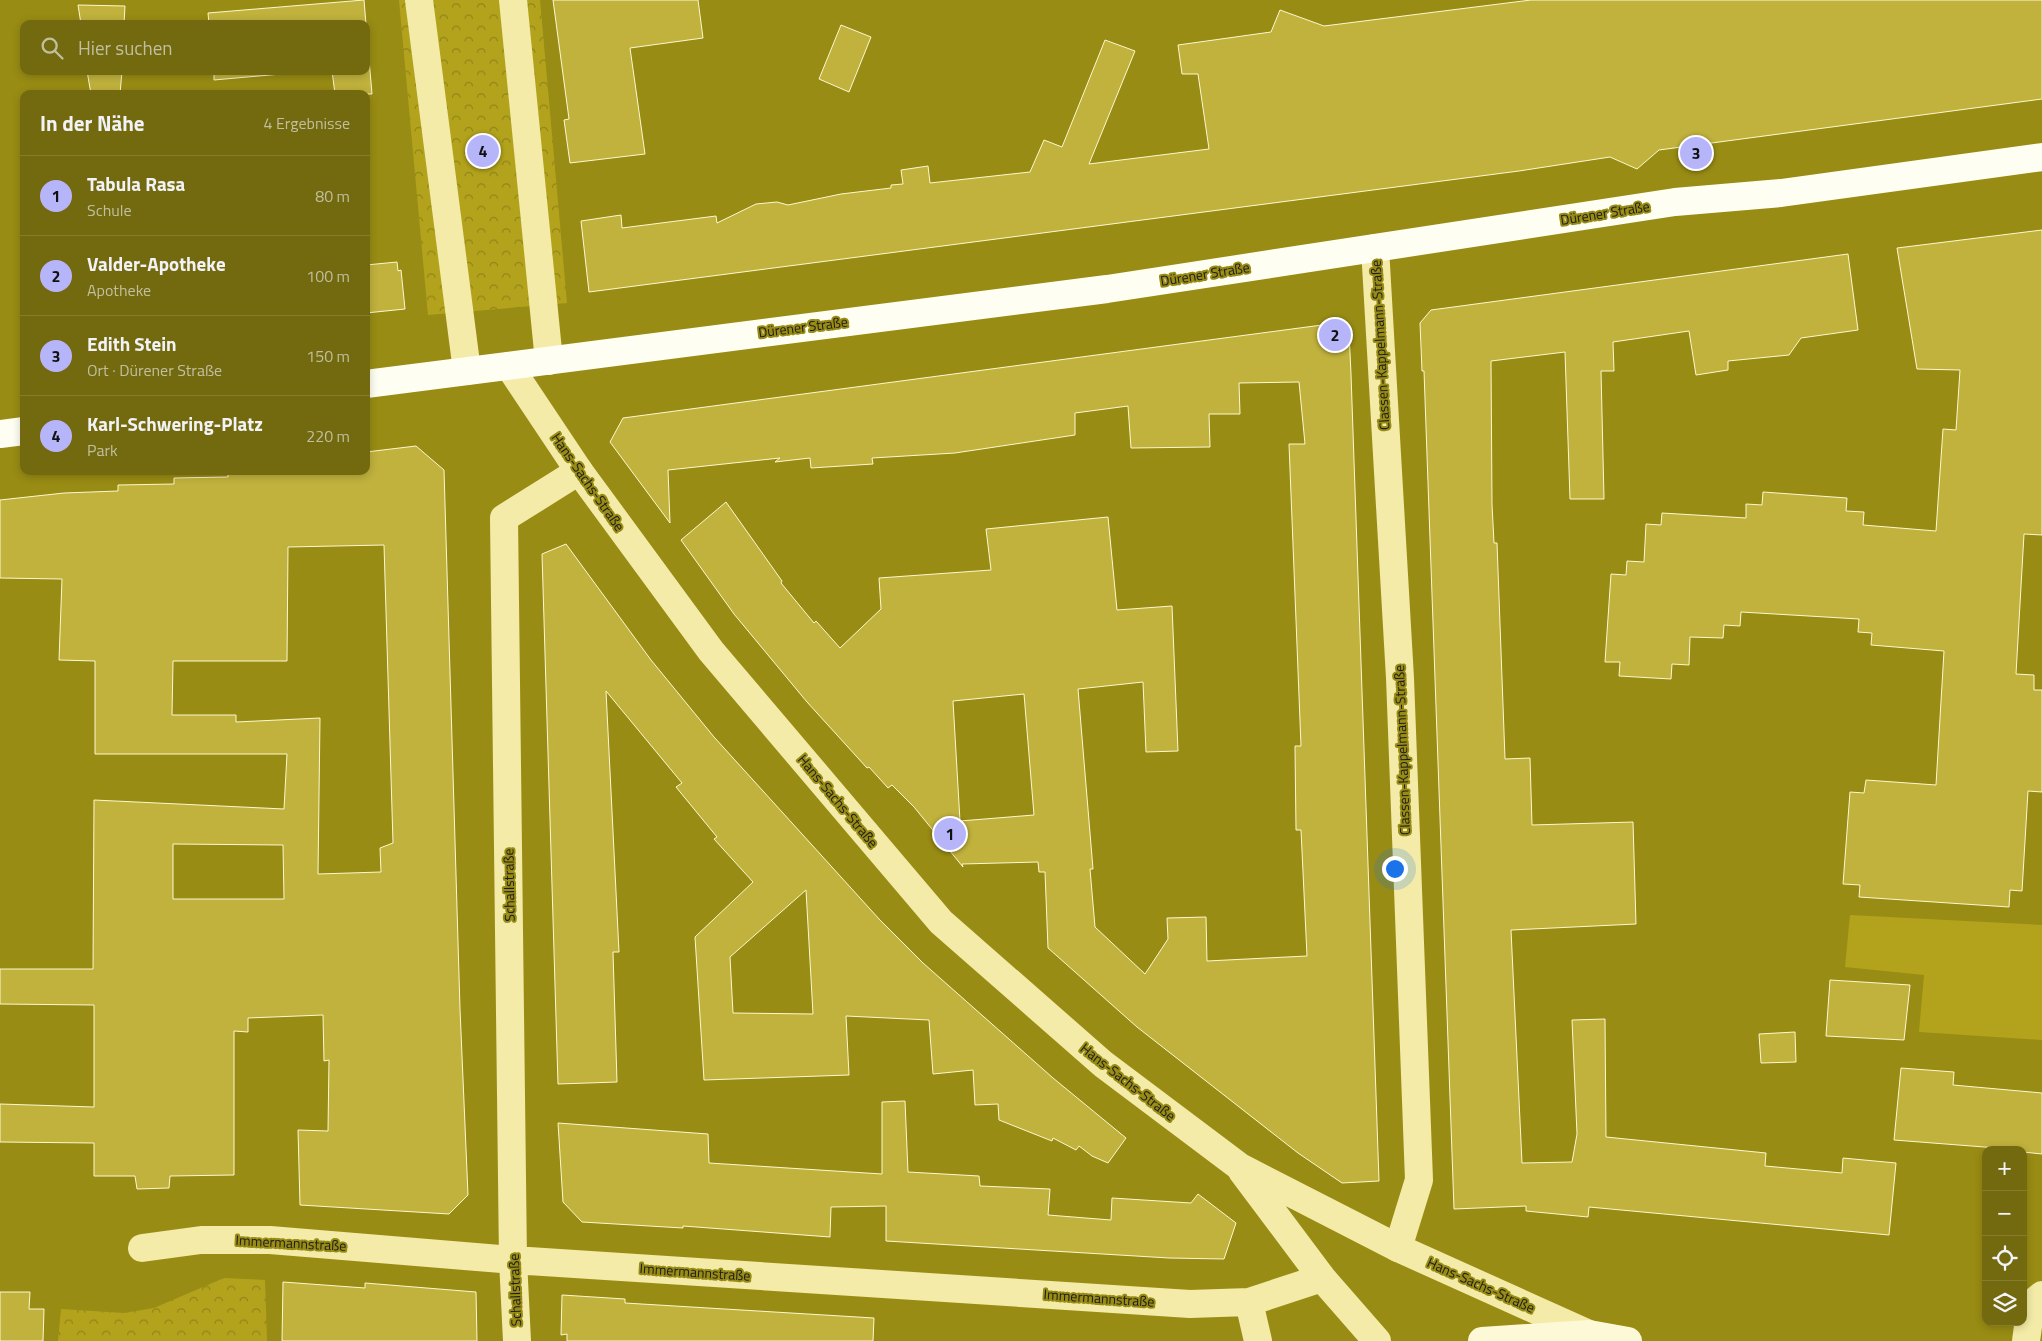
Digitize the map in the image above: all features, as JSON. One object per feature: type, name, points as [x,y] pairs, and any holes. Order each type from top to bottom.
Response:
[{"type":"main road","name":"Dürener Straße","points":[[370,383],[1107,289],[1675,202],[1781,194],[2042,157]]},
{"type":"main road","points":[[0,434],[20,432]]},
{"type":"main road","points":[[1482,1341],[1588,1334],[1628,1341]]},
{"type":"street","points":[[419,0],[467,371]]},
{"type":"street","points":[[513,0],[549,361]]},
{"type":"street","name":"Classen-Kappelmann-Straße","points":[[1375,248],[1400,678],[1419,1180],[1398,1248]]},
{"type":"street","name":"Hans-Sachs-Straße","points":[[509,366],[579,471],[710,651],[941,922],[1102,1064],[1240,1167],[1398,1248],[1588,1334]]},
{"type":"street","name":"Schallstraße","points":[[517,1341],[513,1260],[504,518],[579,471]]},
{"type":"street","name":"Hans-Sachs-Straße","points":[[1240,1167],[1322,1278],[1377,1341]]},
{"type":"street","name":"Immermannstraße","points":[[142,1248],[201,1240],[270,1240],[513,1260],[1190,1304],[1248,1302],[1322,1278]]},
{"type":"street","points":[[2026,1341],[2031,1304],[2042,1295]]},
{"type":"street","points":[[1248,1302],[1258,1341]]},
{"type":"green space","points":[[399,0],[540,0],[567,303],[428,315]]},
{"type":"green space","points":[[1850,915],[2042,925],[2042,1040],[1919,1032],[1924,975],[1845,967]]},
{"type":"green space","points":[[224,1278],[265,1280],[267,1341],[58,1341],[61,1309],[124,1313],[154,1308]]},
{"type":"building","points":[[364,0],[366,20],[209,20],[208,13]]},
{"type":"building","points":[[553,0],[698,0],[703,38],[630,48],[645,154],[570,163],[564,120],[569,119]]},
{"type":"building","points":[[1531,0],[2042,0],[2042,99],[1659,150],[1637,169],[1610,157],[1519,171],[589,292],[581,221],[621,215],[622,228],[716,216],[717,223],[756,204],[777,202],[788,205],[841,194],[891,188],[891,185],[903,184],[901,170],[928,166],[930,183],[1030,172],[1044,140],[1062,147],[1105,40],[1135,51],[1089,164],[1209,149],[1198,74],[1182,74],[1178,45],[1271,32],[1280,10],[1324,26]]},
{"type":"building","points":[[78,5],[125,6],[124,20],[80,20]]},
{"type":"building","points":[[841,25],[871,37],[849,92],[819,79]]},
{"type":"building","points":[[370,71],[372,94],[370,94],[370,90],[334,90],[333,75],[370,75]]},
{"type":"building","points":[[88,75],[122,75],[120,90],[90,90]]},
{"type":"building","points":[[214,75],[270,75],[214,80]]},
{"type":"building","points":[[2042,230],[2042,535],[2024,534],[2016,674],[2034,675],[2034,690],[2042,690],[2042,792],[2028,791],[2022,891],[2010,890],[2009,907],[1859,897],[1860,885],[1843,884],[1850,792],[1864,793],[1866,780],[1936,785],[1944,651],[1871,645],[1872,633],[1858,632],[1859,619],[1741,612],[1740,626],[1724,625],[1723,638],[1690,637],[1689,665],[1672,664],[1671,679],[1619,676],[1620,662],[1605,662],[1611,574],[1626,575],[1627,561],[1644,562],[1646,524],[1661,525],[1662,513],[1746,518],[1746,504],[1762,505],[1763,492],[1847,498],[1846,511],[1864,512],[1863,525],[1936,531],[1943,429],[1956,430],[1960,370],[1917,369],[1897,248]]},
{"type":"building","points":[[1848,254],[1858,330],[1801,338],[1789,355],[1728,361],[1728,370],[1696,375],[1689,331],[1613,342],[1614,371],[1601,371],[1604,499],[1570,499],[1565,352],[1491,361],[1492,504],[1494,543],[1497,543],[1505,759],[1530,758],[1532,825],[1633,822],[1636,924],[1511,930],[1522,1163],[1572,1162],[1577,1134],[1572,1020],[1605,1019],[1606,1137],[1766,1153],[1765,1166],[1842,1173],[1843,1158],[1896,1163],[1889,1235],[1589,1207],[1588,1217],[1526,1211],[1526,1206],[1454,1209],[1424,371],[1422,371],[1420,323],[1431,310]]},
{"type":"building","points":[[397,262],[398,271],[401,270],[405,309],[370,313],[370,265]]},
{"type":"building","points":[[1337,323],[1349,332],[1379,1181],[1342,1183],[1298,1153],[1137,1027],[1048,948],[1045,872],[1039,872],[1038,862],[962,864],[963,867],[914,807],[892,785],[888,788],[869,767],[867,768],[807,702],[734,614],[681,540],[726,502],[782,581],[781,583],[814,623],[816,621],[840,648],[881,609],[879,578],[991,570],[986,529],[1108,517],[1117,610],[1172,606],[1178,751],[1146,752],[1143,682],[1078,689],[1093,869],[1090,869],[1095,927],[1145,974],[1168,939],[1167,918],[1206,917],[1207,961],[1307,956],[1301,830],[1296,830],[1295,746],[1301,746],[1289,444],[1305,444],[1299,382],[1239,383],[1240,414],[1209,414],[1210,447],[1131,448],[1128,406],[1075,413],[1075,435],[955,453],[872,458],[873,464],[811,468],[810,458],[775,462],[780,458],[668,470],[670,523],[610,442],[623,418]],"holes":[[[1024,694],[1034,815],[960,821],[953,701]]]},
{"type":"building","points":[[416,446],[444,470],[460,1009],[468,1195],[449,1214],[300,1205],[298,1130],[328,1131],[329,1060],[324,1061],[323,1015],[248,1018],[248,1032],[234,1031],[234,1175],[170,1176],[169,1188],[137,1189],[135,1176],[94,1176],[94,1143],[0,1142],[0,1104],[94,1107],[94,1005],[0,1004],[0,969],[93,969],[94,800],[284,809],[287,754],[95,754],[95,661],[59,660],[62,579],[0,578],[0,500],[64,493],[118,491],[118,485],[174,484],[174,478],[228,477],[228,475],[370,475],[370,452]],"holes":[[[384,545],[393,843],[380,848],[381,872],[318,874],[320,718],[236,722],[236,715],[172,715],[173,661],[287,661],[288,547]],[[173,844],[283,845],[284,899],[173,899]]]},
{"type":"building","points":[[566,544],[651,660],[714,737],[880,920],[923,963],[1053,1078],[1126,1138],[1108,1163],[1092,1156],[1079,1146],[1076,1150],[1053,1138],[1052,1141],[999,1120],[998,1104],[975,1105],[973,1070],[933,1074],[929,1020],[846,1016],[849,1075],[704,1080],[695,937],[753,882],[714,839],[717,837],[676,787],[682,783],[606,691],[619,952],[613,952],[617,1082],[558,1084],[542,554]],"holes":[[[806,890],[813,1014],[733,1013],[730,957]]]},
{"type":"building","points":[[1830,980],[1910,985],[1904,1040],[1826,1036]]},
{"type":"building","points":[[1795,1032],[1796,1062],[1761,1063],[1759,1034]]},
{"type":"building","points":[[1901,1068],[1954,1072],[1953,1085],[2042,1093],[2042,1154],[2027,1152],[2027,1146],[1982,1147],[1894,1140]]},
{"type":"building","points":[[905,1101],[908,1172],[979,1176],[980,1186],[1050,1189],[1048,1215],[1111,1220],[1112,1198],[1191,1203],[1198,1194],[1236,1223],[1224,1259],[1169,1258],[886,1241],[886,1206],[831,1207],[830,1237],[683,1226],[683,1228],[582,1222],[563,1202],[558,1123],[708,1134],[709,1163],[882,1174],[882,1102]]},
{"type":"building","points":[[283,1282],[365,1288],[365,1283],[476,1292],[477,1341],[282,1341]]},
{"type":"building","points":[[0,1292],[30,1292],[29,1309],[44,1309],[43,1341],[0,1341]]},
{"type":"building","points":[[562,1295],[625,1299],[625,1303],[874,1318],[873,1341],[567,1341],[567,1334],[561,1335]]},
{"type":"place","name":"Karl-Schwering-Platz","points":[[483,151]]},
{"type":"place","name":"Edith Stein","points":[[1696,153]]},
{"type":"place","name":"Valder-Apotheke","points":[[1335,335]]},
{"type":"place","name":"Tabula Rasa","points":[[950,834]]}]
